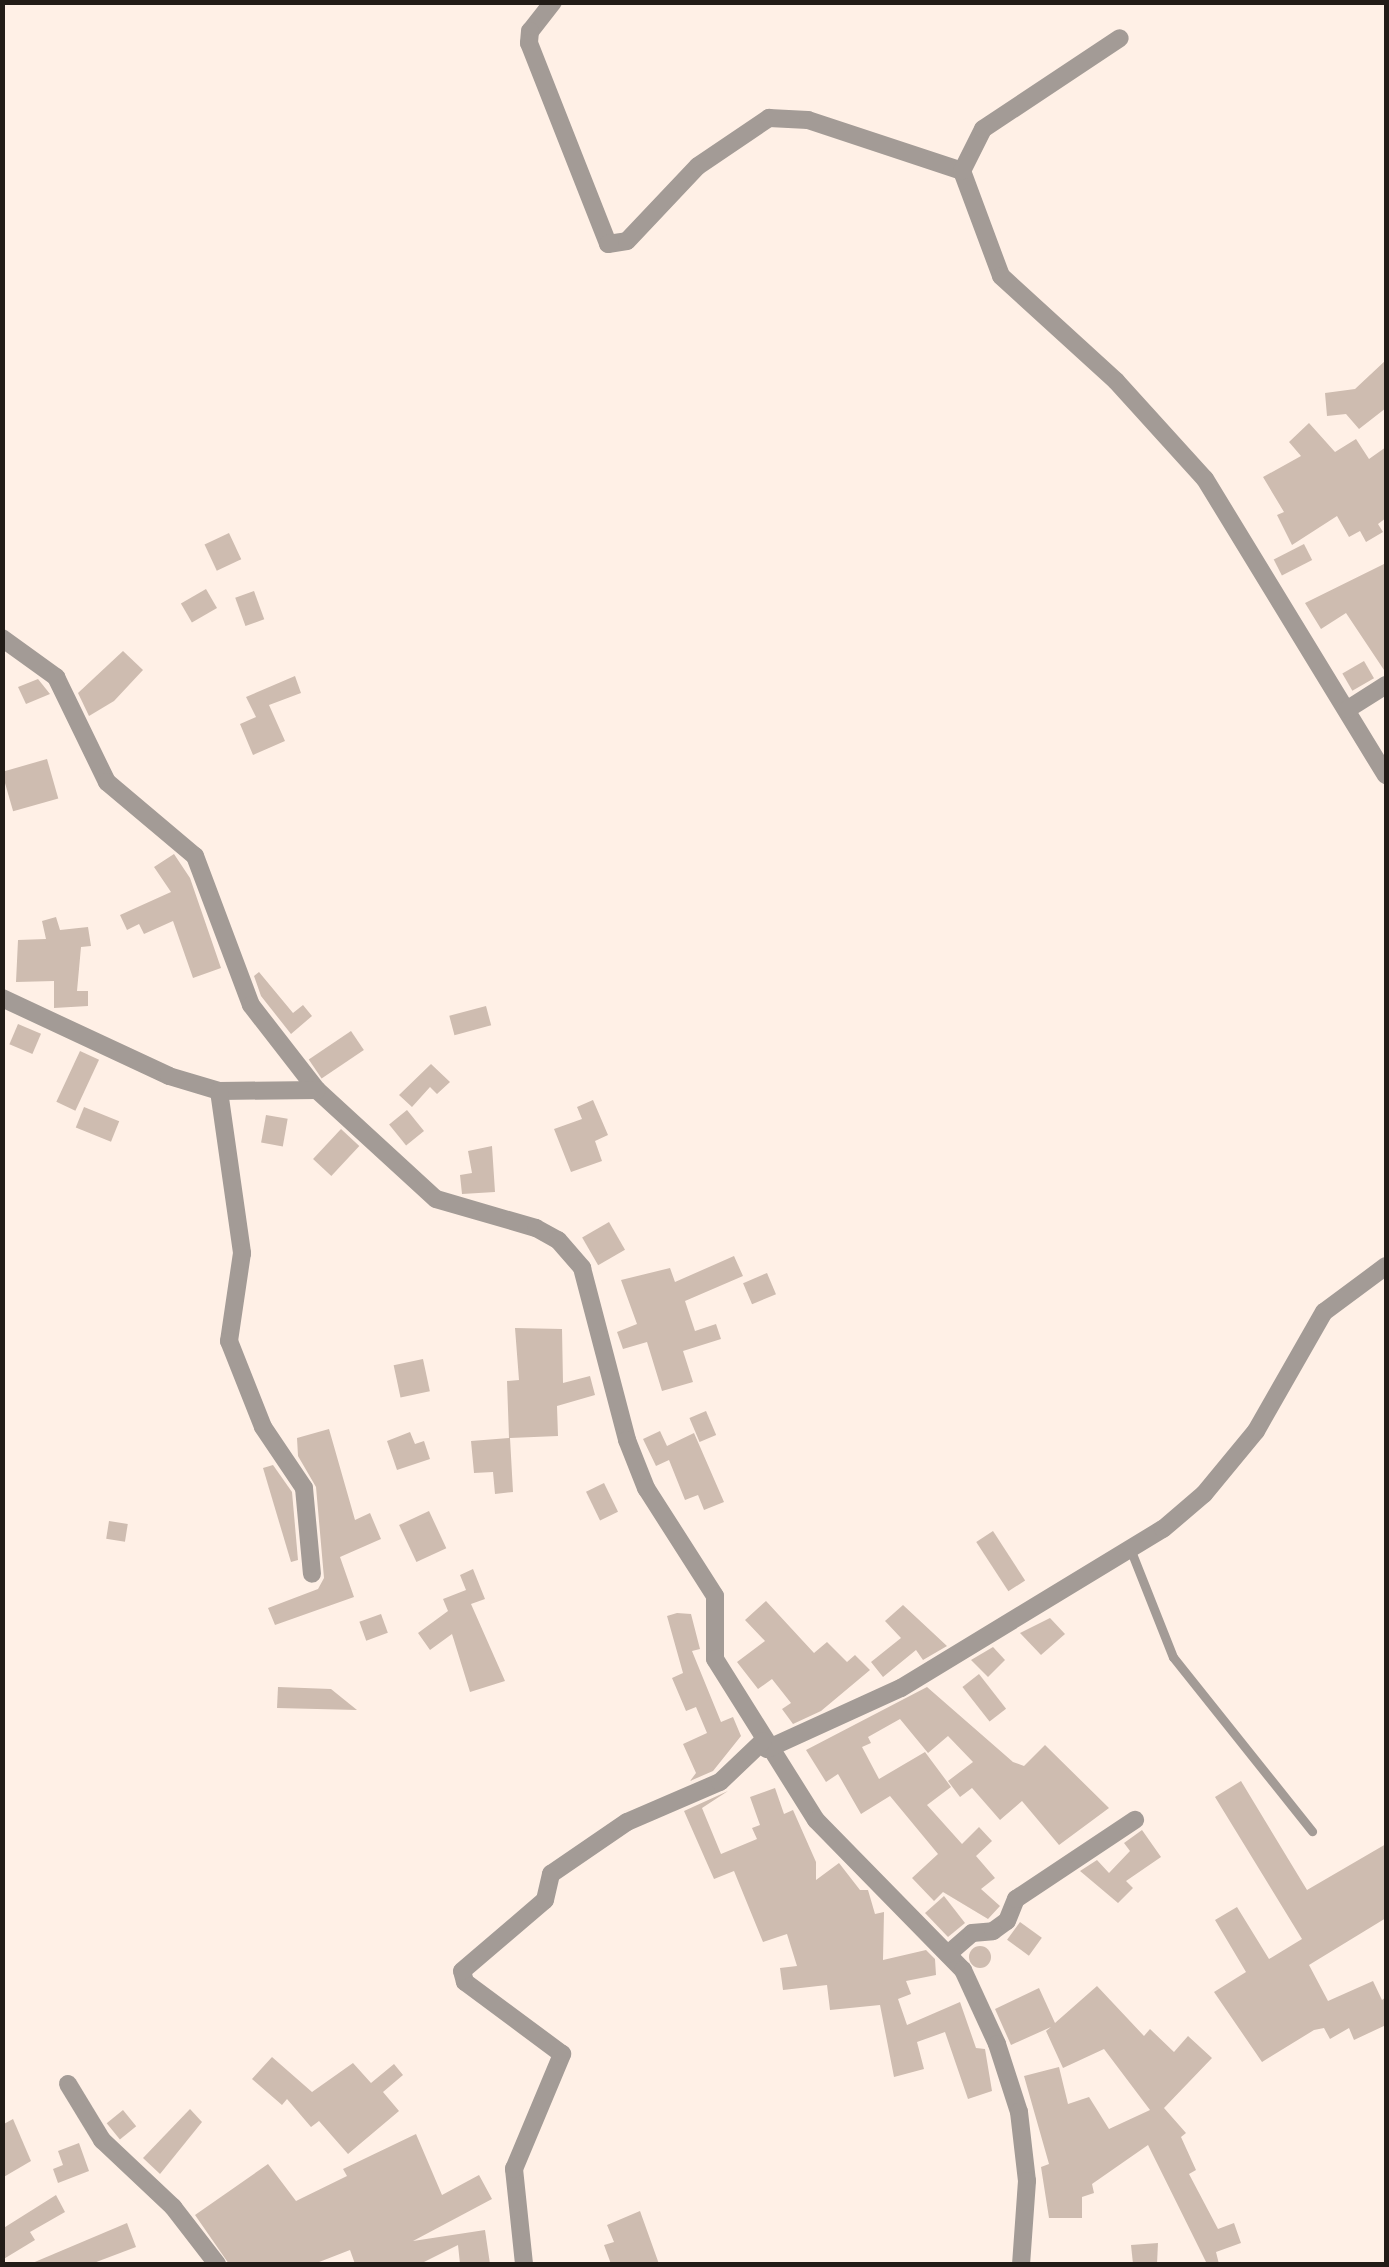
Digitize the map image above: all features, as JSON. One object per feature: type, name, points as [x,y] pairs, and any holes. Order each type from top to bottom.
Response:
[{"type":"street","points":[[553,2],[530,31],[529,44],[608,244],[627,241],[698,166],[769,118],[808,120],[962,171]]},
{"type":"street","points":[[1120,38],[983,128],[962,171],[1001,276],[1172,436],[1259,561],[1386,776]]},
{"type":"street","points":[[2,638],[56,676],[107,782],[205,870],[215,923],[251,1005],[317,1090],[436,1199],[536,1228],[558,1240],[582,1268],[627,1440],[646,1488],[715,1596],[713,1654],[765,1745],[825,1832],[963,1970],[998,2044],[1019,2112],[1028,2181],[1021,2264]]},
{"type":"street","points":[[1348,709],[1386,685]]},
{"type":"street","points":[[2,998],[169,1076],[220,1090],[317,1090]]},
{"type":"street","points":[[220,1090],[242,1253],[230,1341],[263,1428],[304,1488],[312,1574]]},
{"type":"street","points":[[524,2264],[514,2169],[562,2054],[465,1982],[461,1972],[545,1900],[551,1874],[627,1822],[720,1782],[765,1745],[901,1688],[1131,1551],[1214,1484],[1275,1404],[1324,1312],[1386,1266]]},
{"type":"street","points":[[948,1954],[972,1933],[988,1933],[1007,1921],[1016,1899],[1135,1820]]},
{"type":"street","points":[[68,2084],[102,2140],[173,2207],[218,2264]]},
{"type":"lane","points":[[1131,1551],[1173,1657],[1312,1831]]},
{"type":"building","points":[[1386,360],[1386,408],[1359,429],[1346,414],[1327,416],[1325,393],[1355,389]]},
{"type":"building","points":[[1309,423],[1335,452],[1356,439],[1369,459],[1386,447],[1386,518],[1378,524],[1383,532],[1366,542],[1360,531],[1349,537],[1337,516],[1292,545],[1277,515],[1284,512],[1263,477],[1301,456],[1289,442]]},
{"type":"building","points":[[229,533],[241,559],[217,571],[205,544]]},
{"type":"building","points":[[1304,544],[1312,560],[1282,575],[1274,559]]},
{"type":"building","points":[[1386,563],[1386,673],[1346,613],[1321,629],[1305,603]]},
{"type":"building","points":[[206,589],[217,608],[192,623],[181,604]]},
{"type":"building","points":[[254,591],[264,619],[245,626],[235,598]]},
{"type":"building","points":[[123,651],[143,670],[114,701],[89,716],[78,693]]},
{"type":"building","points":[[1364,661],[1374,678],[1352,691],[1342,674]]},
{"type":"building","points":[[295,676],[301,693],[269,705],[285,741],[253,755],[240,724],[256,717],[246,697]]},
{"type":"building","points":[[38,679],[50,694],[26,704],[18,687]]},
{"type":"building","points":[[47,759],[58,798],[13,811],[2,772]]},
{"type":"building","points":[[174,854],[190,878],[221,968],[193,978],[173,921],[144,934],[139,924],[127,930],[120,915],[171,892],[154,867]]},
{"type":"building","points":[[56,917],[60,930],[88,927],[91,946],[81,947],[77,991],[88,991],[88,1006],[54,1008],[54,981],[16,982],[18,940],[46,939],[42,921]]},
{"type":"building","points":[[259,972],[293,1013],[303,1005],[312,1016],[291,1034],[261,996],[254,976]]},
{"type":"building","points":[[486,1006],[491,1025],[454,1035],[449,1016]]},
{"type":"building","points":[[18,1024],[41,1034],[32,1054],[9,1044]]},
{"type":"building","points":[[351,1031],[364,1050],[322,1079],[309,1060]]},
{"type":"building","points":[[80,1051],[99,1060],[75,1111],[56,1102]]},
{"type":"building","points":[[431,1064],[450,1082],[437,1094],[430,1087],[412,1107],[399,1095]]},
{"type":"building","points":[[593,1100],[608,1135],[595,1141],[602,1161],[571,1172],[554,1129],[582,1119],[577,1107]]},
{"type":"building","points":[[84,1107],[119,1121],[111,1142],[76,1127]]},
{"type":"building","points":[[407,1110],[424,1131],[406,1145],[389,1124]]},
{"type":"building","points":[[266,1115],[288,1119],[283,1146],[261,1143]]},
{"type":"building","points":[[341,1129],[359,1146],[331,1176],[313,1159]]},
{"type":"building","points":[[492,1146],[495,1192],[462,1194],[460,1175],[472,1173],[468,1151]]},
{"type":"building","points":[[609,1222],[625,1250],[598,1265],[582,1238]]},
{"type":"building","points":[[734,1256],[743,1276],[685,1301],[695,1331],[716,1324],[721,1339],[683,1351],[693,1382],[662,1391],[647,1342],[623,1349],[617,1332],[637,1324],[621,1280],[670,1268],[675,1282]]},
{"type":"building","points":[[767,1273],[776,1294],[752,1304],[743,1283]]},
{"type":"building","points":[[515,1328],[562,1329],[563,1383],[590,1376],[595,1395],[557,1406],[558,1436],[510,1438],[513,1492],[495,1494],[493,1472],[474,1473],[471,1441],[509,1438],[507,1381],[519,1380]]},
{"type":"building","points":[[423,1359],[430,1391],[401,1398],[394,1365]]},
{"type":"building","points":[[706,1411],[716,1435],[700,1442],[689,1418]]},
{"type":"building","points":[[329,1429],[355,1520],[370,1513],[381,1539],[340,1557],[354,1597],[275,1625],[268,1608],[318,1589],[324,1578],[316,1487],[298,1456],[297,1438]]},
{"type":"building","points":[[660,1431],[667,1446],[694,1433],[724,1502],[704,1510],[698,1495],[685,1500],[669,1460],[656,1466],[643,1439]]},
{"type":"building","points":[[410,1432],[415,1444],[424,1441],[430,1459],[397,1470],[387,1441]]},
{"type":"building","points":[[273,1465],[292,1492],[298,1560],[291,1562],[263,1468]]},
{"type":"building","points":[[604,1483],[618,1512],[600,1521],[586,1492]]},
{"type":"building","points":[[429,1511],[446,1548],[416,1562],[399,1525]]},
{"type":"building","points":[[109,1521],[128,1524],[125,1542],[106,1539]]},
{"type":"building","points":[[993,1531],[1025,1580],[1008,1591],[976,1542]]},
{"type":"building","points":[[473,1569],[485,1599],[471,1604],[505,1681],[470,1692],[452,1634],[430,1650],[418,1633],[448,1611],[443,1599],[466,1590],[460,1575]]},
{"type":"building","points":[[766,1601],[814,1653],[827,1642],[847,1662],[855,1655],[870,1670],[821,1711],[793,1724],[782,1709],[791,1703],[772,1679],[758,1689],[737,1662],[765,1641],[745,1620]]},
{"type":"building","points":[[903,1605],[947,1646],[923,1660],[916,1650],[883,1677],[871,1662],[901,1638],[885,1621]]},
{"type":"building","points":[[381,1614],[388,1633],[366,1641],[359,1622]]},
{"type":"building","points":[[691,1614],[700,1649],[692,1651],[721,1722],[733,1717],[741,1736],[713,1771],[690,1781],[696,1773],[683,1744],[707,1733],[696,1707],[686,1711],[672,1678],[683,1673],[667,1616]]},
{"type":"building","points":[[1050,1618],[1065,1634],[1041,1655],[1020,1633]]},
{"type":"building","points":[[993,1647],[1005,1660],[988,1677],[971,1660]]},
{"type":"building","points":[[979,1674],[1006,1709],[990,1722],[962,1687]]},
{"type":"building","points":[[278,1687],[331,1689],[357,1710],[277,1708]]},
{"type":"building","points":[[927,1687],[1013,1762],[1024,1766],[1045,1745],[1109,1808],[1059,1845],[1022,1801],[1000,1820],[972,1788],[960,1797],[948,1781],[973,1762],[948,1736],[928,1753],[900,1719],[868,1737],[871,1743],[862,1747],[879,1779],[925,1752],[951,1787],[927,1805],[962,1844],[979,1827],[992,1841],[976,1856],[995,1878],[981,1889],[1000,1906],[988,1919],[943,1892],[934,1901],[912,1878],[938,1854],[890,1796],[861,1814],[838,1774],[826,1782],[806,1750]]},
{"type":"building","points":[[1241,1781],[1307,1890],[1386,1844],[1386,1918],[1309,1965],[1328,2001],[1373,1981],[1382,2000],[1386,1997],[1386,2025],[1354,2040],[1349,2028],[1330,2039],[1324,2028],[1314,2030],[1262,2062],[1214,1992],[1246,1972],[1215,1920],[1237,1907],[1269,1959],[1302,1939],[1215,1797]]},
{"type":"building","points":[[775,1788],[784,1814],[793,1810],[816,1862],[816,1880],[839,1863],[860,1890],[868,1890],[875,1914],[884,1912],[883,1960],[926,1950],[935,1959],[936,1975],[906,1981],[911,1994],[898,1999],[907,2025],[960,2002],[976,2048],[985,2049],[992,2091],[968,2099],[945,2032],[917,2042],[924,2069],[894,2077],[880,2005],[830,2010],[827,1985],[783,1990],[780,1968],[797,1966],[787,1934],[763,1942],[734,1871],[714,1879],[684,1811],[728,1791],[702,1808],[721,1854],[757,1839],[752,1828],[760,1825],[750,1797]]},
{"type":"building","points":[[1142,1830],[1161,1857],[1126,1881],[1133,1888],[1118,1903],[1080,1871],[1097,1860],[1109,1873],[1130,1851],[1124,1843]]},
{"type":"building","points":[[944,1896],[965,1923],[948,1937],[925,1913]]},
{"type":"building","points":[[1020,1922],[1042,1938],[1029,1956],[1007,1940]]},
{"type":"building","points":[[980,1946],[988,1949],[988,1965],[980,1968],[972,1965],[969,1957],[972,1949]]},
{"type":"building","points":[[1097,1986],[1144,2036],[1150,2029],[1174,2052],[1188,2036],[1212,2058],[1164,2108],[1186,2133],[1181,2137],[1196,2170],[1189,2174],[1218,2229],[1234,2223],[1241,2243],[1216,2252],[1219,2264],[1207,2264],[1148,2145],[1092,2184],[1094,2193],[1082,2197],[1082,2218],[1049,2218],[1041,2167],[1049,2164],[1024,2076],[1059,2067],[1068,2104],[1089,2097],[1109,2129],[1150,2110],[1104,2049],[1063,2068],[1046,2031],[1051,2027],[1011,2045],[995,2009],[1039,1988],[1055,2023]]},
{"type":"building","points":[[272,2057],[312,2092],[353,2063],[371,2083],[394,2064],[403,2075],[383,2092],[399,2111],[348,2154],[319,2121],[311,2127],[287,2099],[282,2105],[252,2079]]},
{"type":"building","points":[[190,2109],[202,2122],[160,2174],[143,2158]]},
{"type":"building","points":[[123,2110],[136,2126],[120,2140],[107,2123]]},
{"type":"building","points":[[13,2119],[31,2161],[2,2178],[2,2125]]},
{"type":"building","points":[[416,2134],[442,2195],[479,2175],[492,2199],[413,2241],[485,2230],[490,2264],[460,2264],[458,2245],[420,2264],[355,2264],[350,2250],[314,2264],[229,2264],[195,2215],[268,2164],[296,2201],[347,2176],[343,2169]]},
{"type":"building","points":[[79,2143],[89,2171],[58,2183],[53,2169],[63,2165],[58,2151]]},
{"type":"building","points":[[56,2195],[65,2212],[30,2232],[35,2240],[2,2260],[2,2229]]},
{"type":"building","points":[[640,2211],[659,2264],[611,2264],[604,2245],[614,2242],[607,2225]]},
{"type":"building","points":[[127,2223],[136,2247],[91,2264],[30,2264]]},
{"type":"building","points":[[1158,2243],[1157,2264],[1133,2264],[1131,2245]]}]
